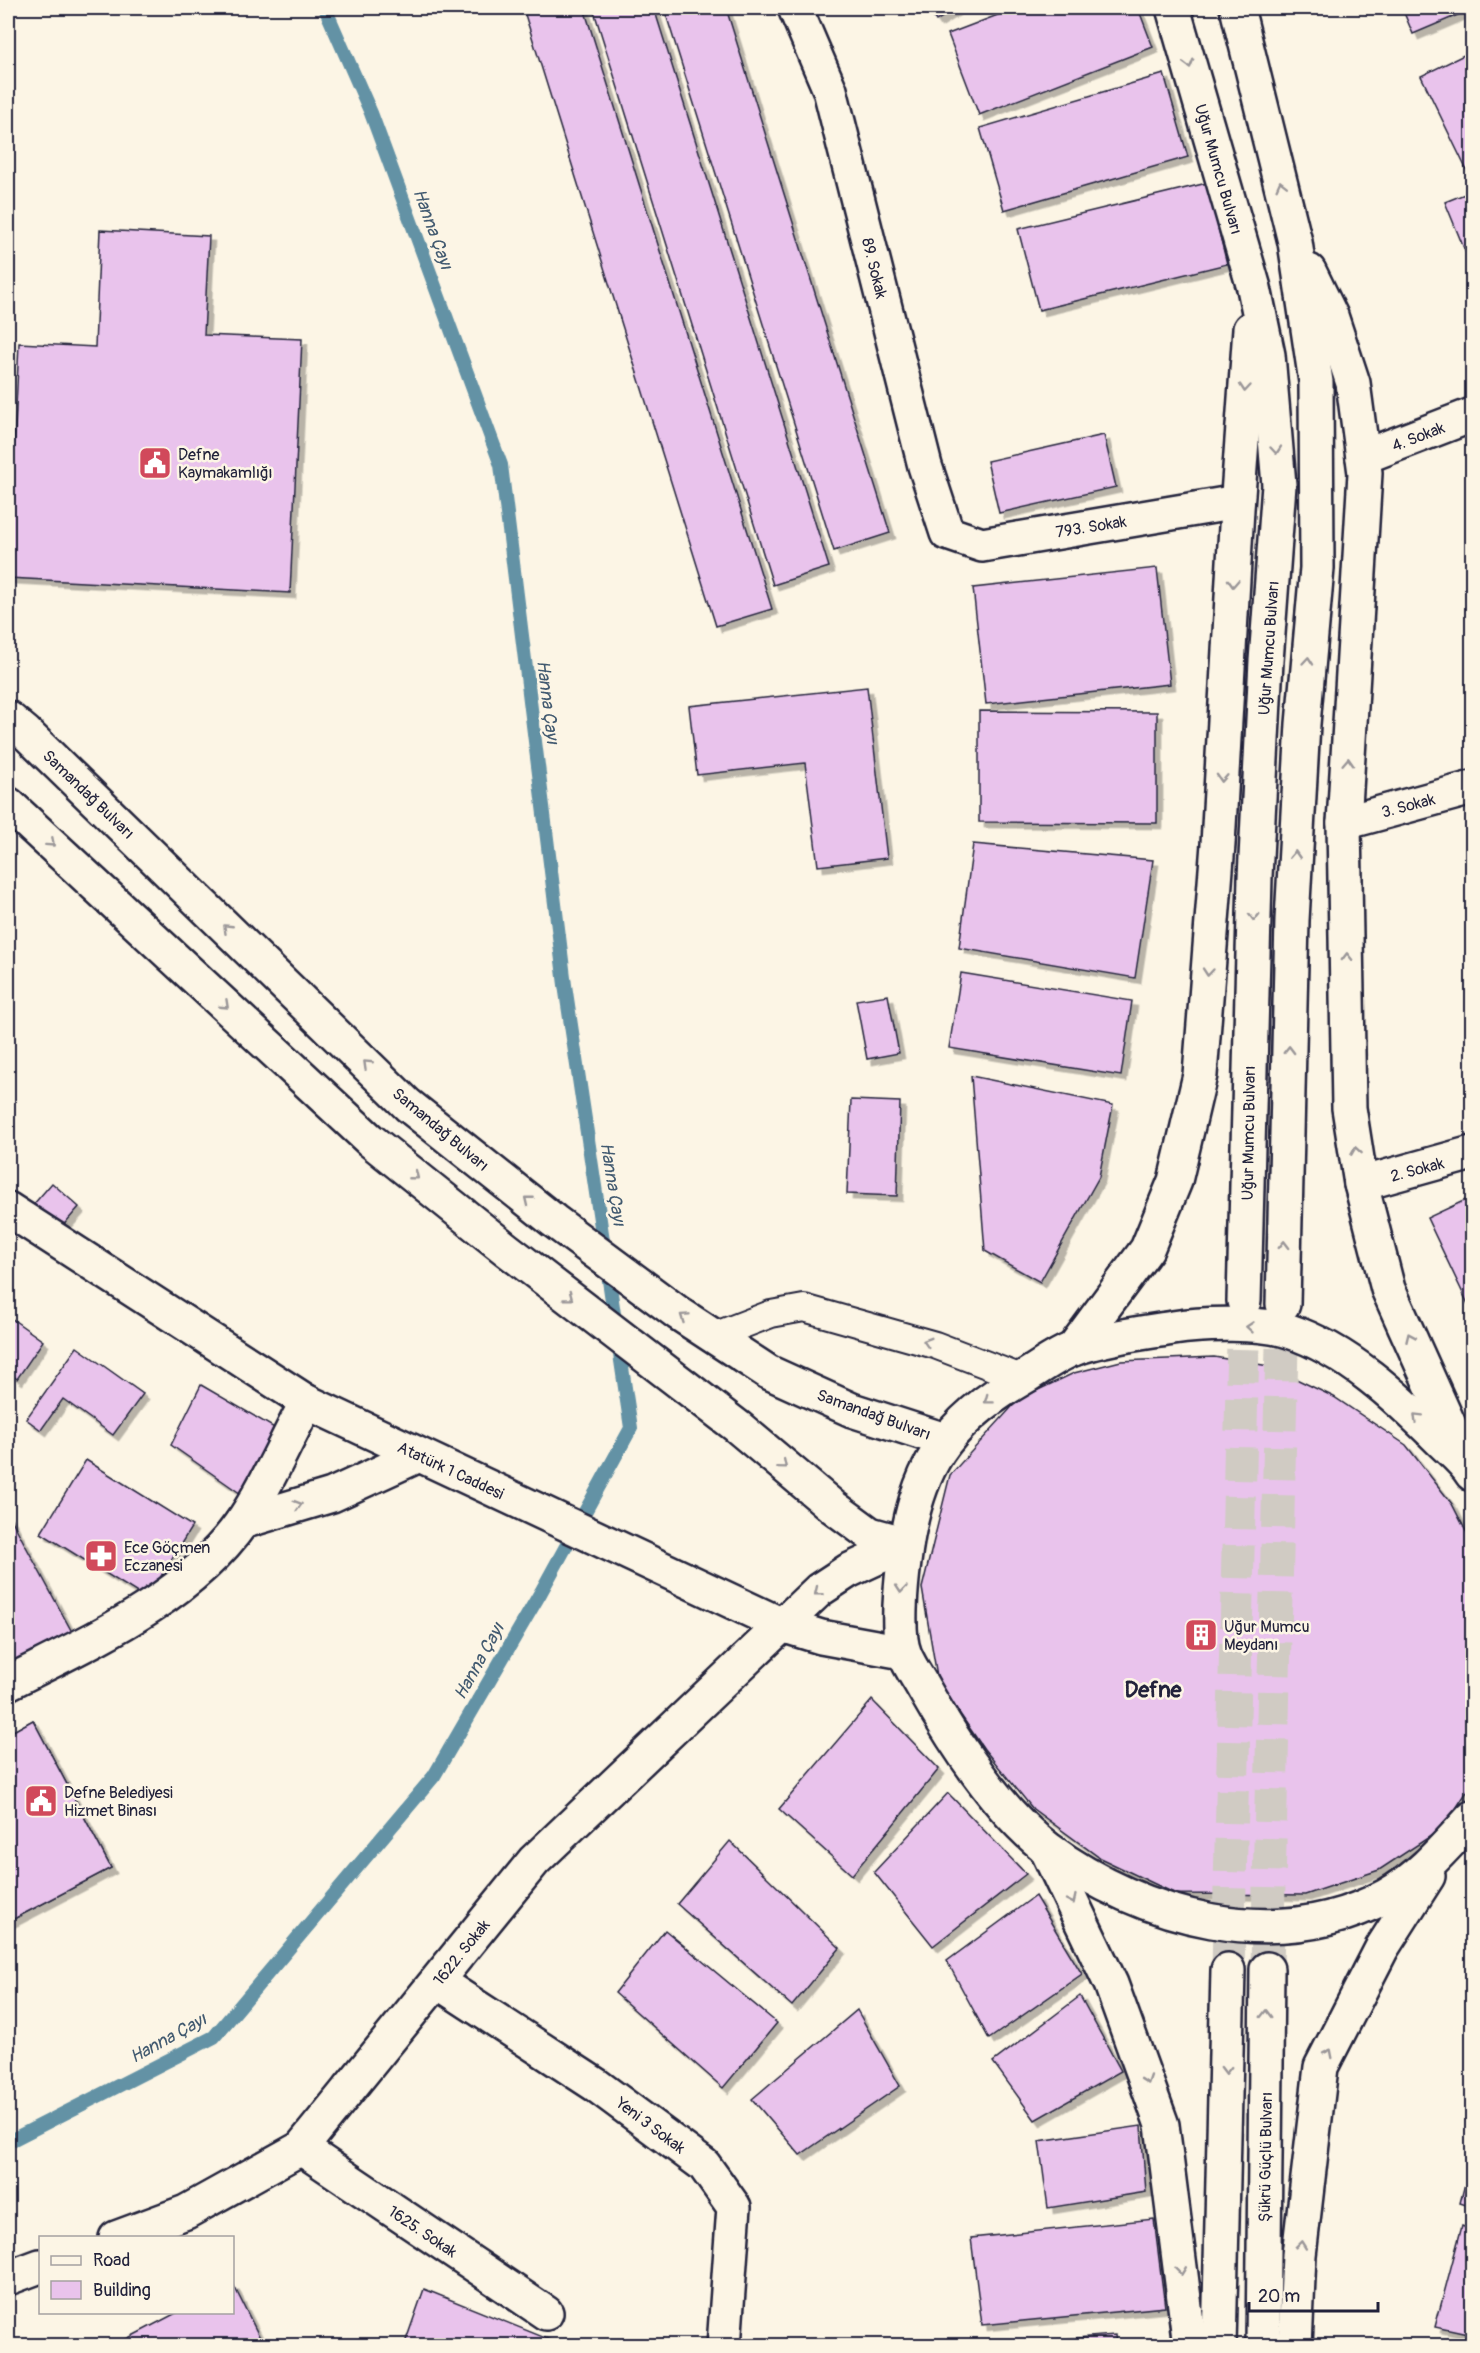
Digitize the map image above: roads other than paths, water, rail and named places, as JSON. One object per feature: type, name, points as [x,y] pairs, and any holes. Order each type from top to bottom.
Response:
[{"type":"main road","name":"89. Sokak","points":[[795,8],[830,90],[925,465],[947,533]]},
{"type":"main road","name":"Uğur Mumcu Bulvarı","points":[[1173,8],[1254,288],[1268,355],[1279,485],[1255,877],[1244,1301]]},
{"type":"main road","points":[[1237,8],[1295,242],[1316,382],[1317,568],[1303,724],[1292,920],[1283,1304]]},
{"type":"main road","points":[[1295,242],[1331,316],[1353,383],[1365,473],[1344,823],[1349,1108],[1360,1184],[1389,1289],[1471,1471]]},
{"type":"main road","points":[[1073,1349],[1147,1249],[1175,1181],[1200,1075],[1218,844],[1237,502],[1254,288]]},
{"type":"main road","name":"4. Sokak","points":[[1363,457],[1473,415]]},
{"type":"main road","name":"793. Sokak","points":[[947,533],[982,544],[1237,502]]},
{"type":"main road","name":"Samandağ Bulvarı","points":[[8,718],[408,1105],[554,1221],[768,1372],[852,1410],[945,1440]]},
{"type":"main road","name":"3. Sokak","points":[[1344,823],[1473,788]]},
{"type":"main road","points":[[8,804],[370,1140],[506,1249],[738,1427],[832,1506],[870,1534],[906,1544]]},
{"type":"main road","name":"2. Sokak","points":[[1360,1184],[1473,1153]]},
{"type":"main road","name":"Atatürk 1 Caddesi","points":[[8,1209],[307,1402],[782,1625]]},
{"type":"main road","name":"Samandağ Bulvarı","points":[[1471,1471],[1400,1400],[1335,1353],[1287,1330],[1204,1323],[1149,1332],[1073,1349],[1021,1378],[973,1412],[945,1440],[924,1475],[914,1503],[906,1544],[900,1596],[903,1652],[955,1741],[995,1796],[1047,1848],[1106,1885],[1176,1914],[1236,1926],[1279,1926],[1345,1915],[1388,1895],[1426,1867],[1473,1818]]},
{"type":"main road","points":[[8,1683],[107,1632],[180,1584],[211,1559],[242,1522],[307,1402]]},
{"type":"main road","points":[[242,1522],[332,1495],[419,1455]]},
{"type":"main road","points":[[903,1652],[821,1637],[782,1625],[819,1590],[849,1571],[906,1544]]},
{"type":"main road","name":"1622. Sokak","points":[[121,2236],[186,2211],[301,2148],[534,1861],[782,1625]]},
{"type":"main road","points":[[1295,2346],[1299,2254],[1321,2067],[1392,1931],[1413,1896],[1473,1818]]},
{"type":"main road","points":[[1047,1848],[1111,1984],[1162,2125],[1190,2346]]},
{"type":"main road","name":"Şükrü Güçlü Bulvarı","points":[[1263,2346],[1267,1969]]},
{"type":"main road","points":[[1220,2346],[1228,1970]]},
{"type":"main road","name":"Yeni 3 Sokak","points":[[438,1982],[596,2085],[704,2165],[734,2207],[724,2346]]},
{"type":"main road","name":"1625. Sokak","points":[[301,2148],[546,2313]]},
{"type":"main road","points":[[8,2278],[39,2266]]},
{"type":"lane","points":[[714,1336],[771,1314],[804,1308],[935,1345],[1021,1378]]},
{"type":"waterway","name":"Hanna Çayı","points":[[8,2142],[214,2037],[434,1776],[541,1592],[631,1428],[565,985],[501,465],[371,113],[325,8]]},
{"type":"tunnel","points":[[1228,1970],[1244,1301]]},
{"type":"tunnel","points":[[1267,1969],[1283,1304]]},
{"type":"place","name":"Defne Kaymakamlığı","points":[[155,463]]},
{"type":"place","name":"Ece Göçmen Eczanesi","points":[[101,1556]]},
{"type":"place","name":"Uğur Mumcu Meydanı","points":[[1201,1635]]},
{"type":"place","name":"Defne Belediyesi Hizmet Binası","points":[[41,1801]]},
{"type":"district","name":"Defne","points":[[1153,1689]]}]
